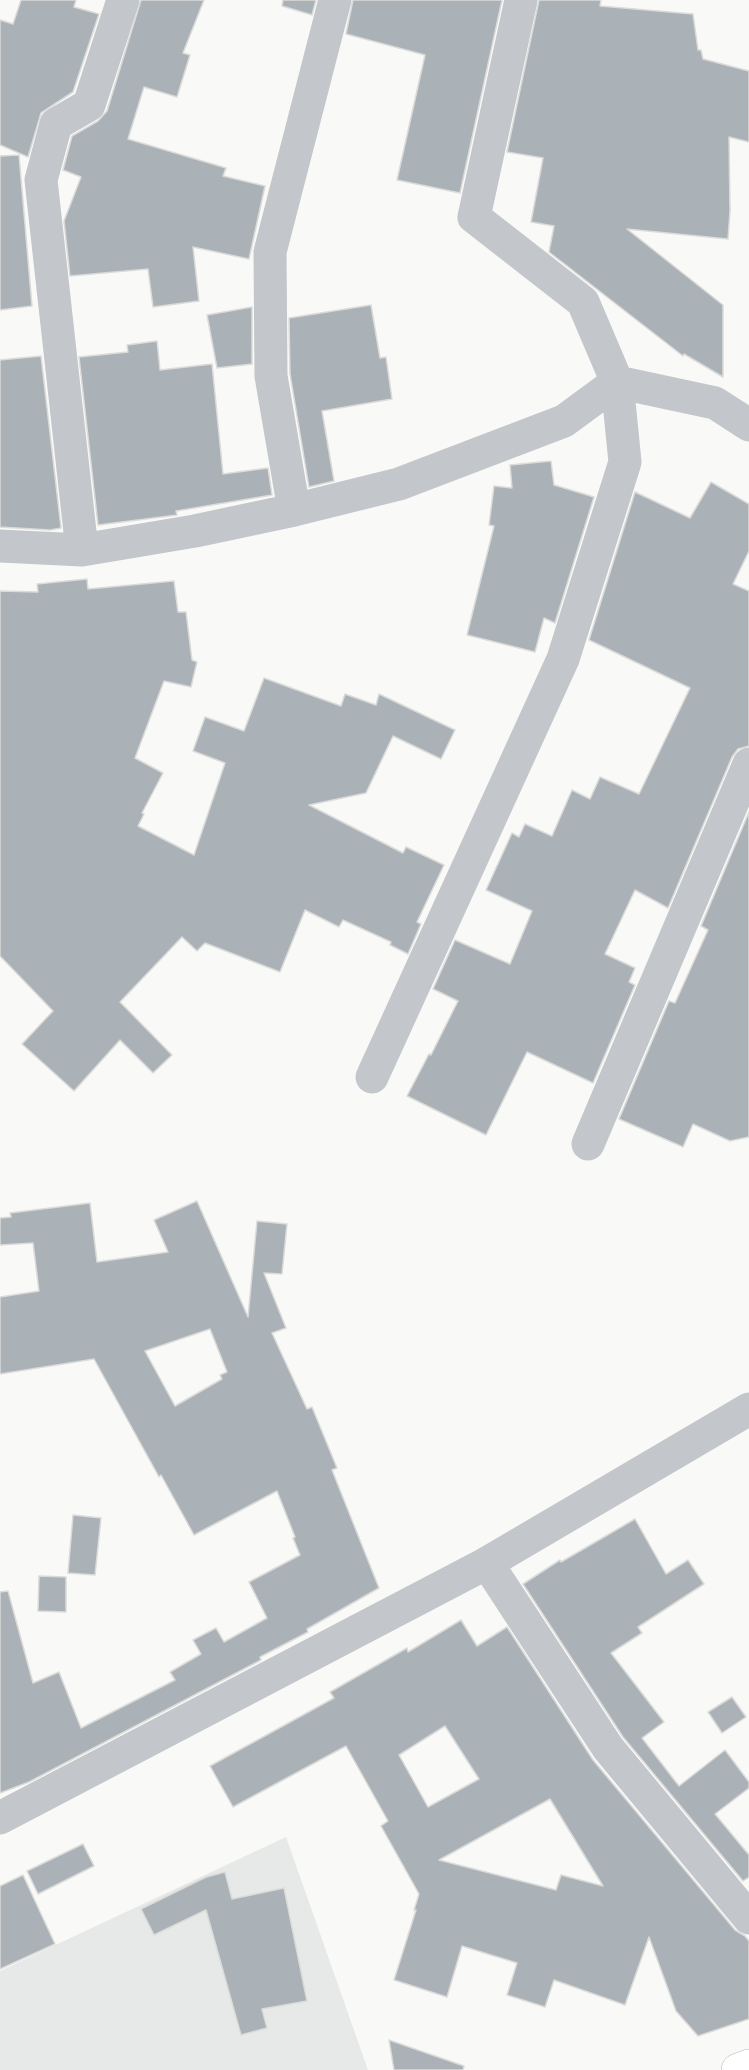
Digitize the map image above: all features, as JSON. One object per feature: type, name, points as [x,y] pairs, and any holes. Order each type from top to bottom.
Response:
[{"type":"main road","points":[[738,2070],[749,2066]]},
{"type":"street","points":[[82,550],[41,180],[56,124],[89,105],[123,0]]},
{"type":"street","points":[[294,510],[272,376],[270,252],[335,0]]},
{"type":"street","points":[[372,1077],[563,658],[625,462],[616,382],[583,302],[474,217],[521,0]]},
{"type":"street","points":[[0,546],[82,550],[195,531],[399,484],[564,421],[616,382],[715,403],[749,424]]},
{"type":"street","points":[[588,1144],[749,764]]},
{"type":"street","points":[[1,1815],[487,1563],[749,1409]]},
{"type":"street","points":[[487,1563],[608,1748],[749,1918]]},
{"type":"shaded area","points":[[286,1837],[368,2070],[0,2070],[0,1971]]},
{"type":"building","points":[[21,0],[76,0],[74,7],[99,14],[73,92],[41,113],[28,157],[0,145],[0,20],[13,24]]},
{"type":"building","points":[[141,0],[204,0],[183,53],[190,55],[177,97],[144,87],[128,139],[226,168],[223,176],[265,186],[249,259],[193,247],[199,301],[153,307],[148,269],[70,276],[64,221],[81,177],[63,170],[72,136],[98,121],[107,111]]},
{"type":"building","points":[[283,0],[316,0],[312,15],[282,6]]},
{"type":"building","points":[[353,0],[502,0],[460,193],[397,180],[425,55],[346,34]]},
{"type":"building","points":[[539,0],[601,0],[600,6],[693,14],[698,50],[701,50],[703,59],[749,71],[749,142],[729,137],[728,239],[627,229],[723,305],[723,377],[684,354],[683,356],[549,252],[554,226],[531,222],[543,158],[507,152]]},
{"type":"building","points":[[19,155],[32,306],[0,310],[0,156]]},
{"type":"building","points":[[371,305],[380,358],[386,357],[392,399],[322,411],[334,481],[309,487],[290,374],[289,318]]},
{"type":"building","points":[[252,307],[252,364],[217,368],[207,315]]},
{"type":"building","points":[[157,341],[160,370],[212,364],[223,474],[268,468],[272,495],[176,511],[177,515],[98,525],[79,357],[128,352],[127,345]]},
{"type":"building","points":[[41,356],[61,528],[50,530],[0,527],[0,360]]},
{"type":"building","points":[[551,461],[554,485],[594,497],[555,623],[544,618],[535,652],[467,635],[494,526],[489,525],[494,486],[512,488],[510,465]]},
{"type":"building","points":[[711,482],[749,504],[749,551],[733,584],[749,591],[749,746],[738,749],[732,757],[668,908],[635,890],[605,954],[635,968],[629,982],[635,985],[593,1083],[527,1052],[486,1135],[407,1096],[458,1001],[433,989],[455,940],[510,964],[532,911],[486,890],[512,833],[519,837],[525,824],[552,836],[572,790],[590,799],[600,777],[639,794],[690,688],[589,640],[635,492],[690,518]]},
{"type":"building","points":[[87,579],[88,589],[174,581],[178,612],[186,612],[192,660],[197,662],[191,687],[164,681],[135,758],[163,773],[142,813],[144,814],[138,826],[194,855],[225,763],[193,751],[205,717],[244,731],[264,678],[341,706],[345,694],[376,705],[379,694],[455,730],[441,759],[393,736],[366,793],[309,805],[403,853],[406,847],[444,865],[417,922],[421,924],[408,954],[390,945],[391,942],[343,920],[339,927],[305,910],[280,972],[205,943],[197,951],[182,937],[120,1002],[172,1055],[153,1073],[120,1040],[74,1091],[22,1044],[53,1011],[0,956],[0,591],[38,592],[37,584]]},
{"type":"building","points":[[749,812],[749,1137],[730,1141],[693,1124],[683,1147],[619,1119],[669,1001],[675,1003],[708,930],[701,926]]},
{"type":"building","points":[[197,1201],[248,1317],[257,1221],[287,1224],[282,1274],[264,1273],[286,1328],[272,1333],[307,1409],[312,1407],[337,1468],[332,1470],[379,1588],[307,1629],[308,1632],[260,1657],[261,1660],[29,1782],[0,1793],[0,1592],[8,1591],[33,1683],[59,1672],[81,1728],[175,1680],[170,1672],[201,1654],[193,1640],[216,1628],[224,1642],[267,1618],[249,1582],[300,1555],[277,1491],[194,1535],[94,1359],[0,1374],[0,1297],[39,1291],[33,1243],[0,1245],[0,1218],[11,1217],[10,1213],[90,1203],[97,1262],[168,1252],[154,1220]],"holes":[[[210,1329],[227,1372],[220,1375],[222,1379],[175,1406],[145,1351]]]},
{"type":"building","points":[[73,1515],[101,1518],[95,1575],[68,1573]]},
{"type":"building","points":[[635,1519],[666,1574],[688,1560],[704,1584],[638,1627],[642,1633],[611,1653],[664,1722],[642,1738],[679,1786],[725,1750],[749,1782],[749,1788],[715,1814],[749,1855],[749,1877],[743,1881],[623,1737],[523,1584],[560,1560],[561,1562]]},
{"type":"building","points":[[39,1576],[66,1577],[66,1612],[38,1611]]},
{"type":"building","points":[[461,1620],[477,1646],[507,1627],[593,1760],[735,1930],[749,1941],[749,2019],[698,2036],[676,2011],[649,1937],[625,2005],[554,1980],[545,2007],[507,1995],[517,1963],[462,1946],[447,1997],[394,1980],[419,1894],[381,1826],[388,1821],[346,1746],[233,1807],[210,1766],[334,1698],[330,1692],[407,1648],[408,1652]],"holes":[[[445,1726],[479,1779],[428,1807],[399,1755]],[[550,1799],[603,1886],[561,1875],[556,1890],[439,1860]]]},
{"type":"building","points":[[732,1697],[746,1717],[722,1733],[708,1712]]},
{"type":"building","points":[[83,1844],[94,1866],[38,1894],[27,1871]]},
{"type":"building","points":[[225,1872],[232,1899],[284,1888],[307,2001],[262,2009],[267,2028],[241,2035],[206,1910],[154,1935],[141,1909],[206,1877]]},
{"type":"building","points":[[23,1875],[55,1944],[0,1969],[0,1886]]},
{"type":"building","points":[[389,2040],[464,2066],[463,2070],[394,2070]]}]
